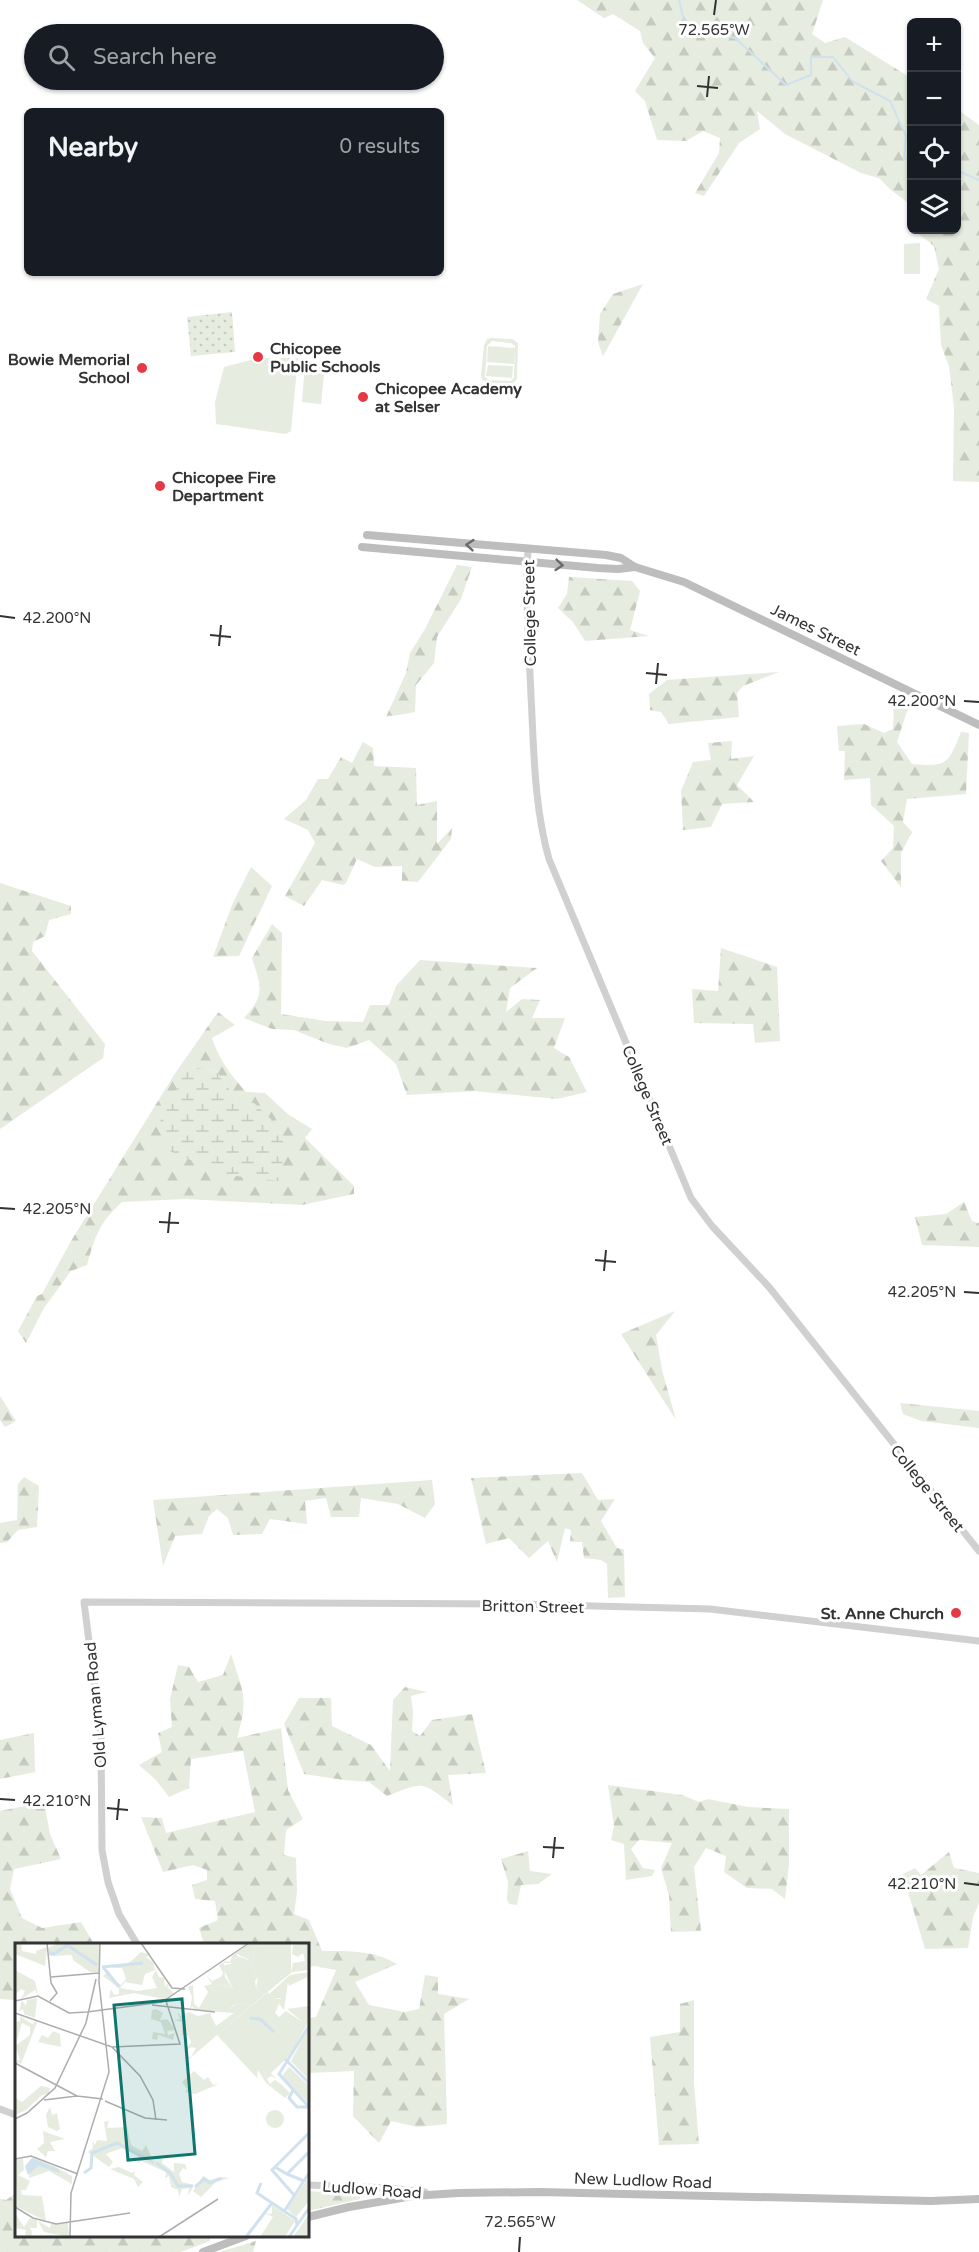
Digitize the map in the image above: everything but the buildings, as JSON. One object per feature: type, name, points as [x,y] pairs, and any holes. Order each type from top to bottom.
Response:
[{"type":"main road","name":"James Street","points":[[367,535],[621,558],[635,567],[684,582],[725,601],[979,725]]},
{"type":"main road","name":"James Street","points":[[362,547],[618,569],[635,567]]},
{"type":"main road","name":"New Ludlow Road","points":[[309,2217],[349,2207],[437,2194],[540,2192],[921,2201],[979,2199]]},
{"type":"main road","points":[[203,2252],[222,2240]]},
{"type":"street","name":"College Street","points":[[528,550],[527,605],[533,740],[538,813],[542,836],[549,859],[692,1198],[703,1215],[775,1295],[979,1551]]},
{"type":"street","name":"Britton Street","points":[[84,1602],[517,1605],[710,1609],[979,1641]]},
{"type":"street","name":"Old Lyman Road","points":[[84,1602],[101,1736],[102,1850],[108,1882],[119,1914],[136,1943]]},
{"type":"street","points":[[0,2109],[15,2115]]},
{"type":"street","name":"Ludlow Road","points":[[309,2185],[390,2188],[437,2194]]},
{"type":"green space","points":[[577,0],[823,0],[812,34],[825,43],[845,37],[907,76],[907,202],[879,178],[861,173],[785,134],[757,111],[760,129],[739,143],[704,196],[695,193],[719,153],[720,138],[703,131],[686,141],[657,140],[645,101],[635,91],[655,58],[643,43],[640,31],[613,14],[604,18]]},
{"type":"green space","points":[[961,112],[979,125],[979,482],[953,481],[954,408],[949,366],[941,345],[939,306],[926,299],[939,269],[934,246],[919,234],[961,234]]},
{"type":"green space","points":[[920,243],[920,274],[904,274],[904,244]]},
{"type":"green space","points":[[643,284],[603,356],[598,342],[600,314],[613,294]]},
{"type":"green space","points":[[232,312],[235,352],[191,356],[187,317]]},
{"type":"green space","points":[[487,339],[512,339],[518,343],[517,379],[512,385],[489,384],[482,380],[484,345]],"holes":[[[492,341],[511,343],[515,346],[514,377],[511,381],[489,380],[485,377],[487,346]]]},
{"type":"green space","points":[[488,346],[515,348],[514,364],[487,362]]},
{"type":"green space","points":[[259,358],[298,358],[291,431],[286,434],[216,424],[215,402],[224,367]]},
{"type":"green space","points":[[305,364],[325,365],[321,404],[302,402]]},
{"type":"green space","points":[[488,365],[513,366],[512,378],[486,376]]},
{"type":"green space","points":[[457,565],[472,567],[461,599],[437,637],[434,663],[416,685],[415,712],[386,717],[406,673],[410,653],[425,629]]},
{"type":"green space","points":[[569,577],[632,581],[640,591],[630,630],[649,636],[585,641],[573,622],[558,608],[567,594]]},
{"type":"green space","points":[[779,672],[743,686],[737,693],[739,717],[669,724],[661,712],[650,710],[649,694],[667,680]]},
{"type":"green space","points":[[894,702],[909,705],[897,742],[912,764],[933,765],[945,762],[953,751],[961,732],[969,733],[966,794],[907,799],[903,822],[912,832],[901,853],[901,887],[881,861],[893,848],[894,826],[871,805],[870,778],[844,780],[845,751],[839,751],[837,726],[864,724],[884,733],[893,729]]},
{"type":"green space","points":[[732,741],[731,759],[754,756],[737,785],[754,802],[722,804],[711,827],[683,830],[681,791],[693,762],[711,760],[708,743]]},
{"type":"green space","points":[[363,742],[373,748],[374,766],[416,768],[417,805],[437,801],[437,844],[452,828],[451,839],[418,882],[402,881],[402,866],[375,867],[357,859],[346,883],[343,885],[322,880],[304,906],[285,896],[315,843],[308,830],[284,819],[306,800],[318,779],[328,779],[341,757],[352,763]]},
{"type":"green space","points":[[251,867],[272,886],[239,956],[213,957],[232,905]]},
{"type":"green space","points":[[0,883],[71,906],[71,914],[49,920],[45,936],[33,942],[32,951],[105,1044],[103,1058],[0,1129]]},
{"type":"green space","points":[[272,924],[282,933],[281,1014],[326,1021],[363,1022],[370,1005],[389,1005],[396,986],[420,960],[537,968],[510,988],[506,1012],[522,999],[540,1000],[532,1018],[565,1018],[554,1048],[569,1057],[587,1092],[557,1099],[474,1091],[407,1095],[396,1064],[369,1040],[347,1048],[329,1044],[294,1030],[272,1029],[244,1018],[256,1003],[260,990],[252,958]]},
{"type":"green space","points":[[721,948],[777,967],[780,1041],[755,1043],[753,1024],[694,1023],[692,989],[718,991]]},
{"type":"green space","points":[[218,1012],[235,1025],[212,1038],[230,1073],[246,1092],[265,1093],[289,1115],[312,1129],[305,1138],[354,1186],[354,1194],[302,1205],[185,1199],[122,1202],[99,1230],[87,1265],[71,1271],[44,1308],[26,1343],[18,1331],[37,1296],[42,1294],[71,1241],[176,1072]],"holes":[[[187,1067],[215,1070],[238,1101]]]},
{"type":"green space","points":[[187,1067],[215,1070],[238,1101],[254,1103],[279,1127],[285,1150],[279,1181],[227,1175],[167,1150],[159,1124]]},
{"type":"green space","points":[[964,1202],[972,1221],[979,1223],[979,1247],[922,1245],[915,1217],[946,1214]]},
{"type":"green space","points":[[675,1311],[656,1335],[662,1370],[676,1420],[621,1334]]},
{"type":"green space","points":[[0,1396],[16,1421],[5,1427],[0,1420]]},
{"type":"green space","points":[[900,1403],[979,1411],[979,1428],[921,1421],[903,1414]]},
{"type":"green space","points":[[582,1473],[598,1500],[615,1499],[601,1521],[617,1548],[624,1549],[625,1597],[608,1598],[607,1564],[601,1560],[584,1558],[582,1542],[570,1542],[571,1530],[565,1528],[557,1562],[548,1541],[529,1558],[509,1538],[486,1544],[471,1478]]},
{"type":"green space","points":[[24,1477],[39,1486],[37,1527],[18,1530],[7,1542],[0,1543],[0,1523],[17,1520],[18,1484]]},
{"type":"green space","points":[[432,1480],[435,1504],[425,1518],[398,1504],[361,1498],[359,1517],[331,1517],[326,1498],[305,1501],[307,1524],[270,1519],[262,1534],[233,1535],[228,1518],[217,1509],[209,1516],[202,1534],[175,1536],[163,1566],[153,1500]]},
{"type":"green space","points":[[231,1654],[244,1704],[237,1738],[281,1728],[288,1790],[303,1819],[286,1830],[284,1855],[296,1858],[297,1892],[294,1914],[309,1920],[322,1951],[351,1951],[370,1954],[397,1964],[355,1982],[369,2005],[405,2012],[419,2009],[425,1975],[438,1977],[438,1994],[469,1999],[444,2014],[447,2124],[418,2127],[391,2121],[379,2143],[353,2116],[354,2071],[309,2073],[309,2018],[316,2017],[336,1970],[314,1966],[309,1968],[309,1943],[204,1943],[199,1928],[218,1920],[215,1901],[195,1899],[192,1885],[207,1880],[207,1870],[193,1865],[163,1872],[141,1817],[162,1818],[166,1833],[255,1812],[243,1751],[191,1759],[189,1788],[169,1797],[156,1780],[139,1765],[162,1752],[158,1733],[172,1727],[170,1699],[178,1665],[189,1667],[198,1682],[223,1675]]},
{"type":"green space","points":[[405,1687],[427,1692],[411,1696],[412,1731],[420,1736],[432,1720],[472,1714],[486,1773],[448,1775],[453,1805],[434,1791],[422,1786],[408,1788],[387,1796],[369,1782],[304,1774],[284,1724],[299,1698],[331,1698],[332,1726],[371,1745],[390,1771],[393,1700]]},
{"type":"green space","points":[[34,1733],[35,1772],[0,1779],[0,1740]]},
{"type":"green space","points":[[608,1785],[682,1795],[699,1802],[708,1799],[748,1807],[789,1809],[789,1864],[785,1899],[772,1889],[747,1888],[724,1872],[726,1856],[706,1848],[694,1867],[701,1931],[671,1932],[669,1895],[661,1868],[672,1843],[639,1840],[631,1849],[643,1868],[655,1870],[652,1876],[626,1880],[624,1844],[611,1840],[614,1826]]},
{"type":"green space","points":[[44,1802],[50,1834],[61,1859],[14,1869],[10,1889],[22,1918],[42,1928],[81,1922],[93,1943],[15,1943],[15,2000],[0,1999],[0,1811]]},
{"type":"green space","points":[[528,1851],[530,1871],[552,1874],[538,1884],[521,1885],[517,1905],[509,1904],[508,1882],[501,1859]]},
{"type":"green space","points":[[949,1852],[954,1868],[979,1873],[979,1903],[973,1917],[968,1948],[925,1949],[906,1885],[893,1879],[915,1868],[921,1875]]},
{"type":"green space","points":[[694,2000],[694,2083],[699,2144],[659,2145],[650,2037],[680,2032],[680,2004]]},
{"type":"green space","points":[[309,2191],[360,2194],[360,2199],[309,2211]]},
{"type":"green space","points":[[15,2194],[15,2237],[210,2237],[210,2241],[181,2252],[0,2252],[0,2199],[6,2200]]},
{"type":"green space","points":[[256,2241],[253,2252],[219,2252]]},
{"type":"waterway","points":[[679,0],[684,21],[704,31],[735,38],[786,85],[811,75],[811,57],[833,57],[852,81],[890,101],[906,136],[904,158],[907,159]]},
{"type":"waterway","points":[[961,172],[979,180]]},
{"type":"place","name":"Chicopee Public Schools","points":[[258,357]]},
{"type":"place","name":"Bowie Memorial School","points":[[142,368]]},
{"type":"place","name":"Chicopee Academy at Selser","points":[[363,397]]},
{"type":"place","name":"Chicopee Fire Department","points":[[160,486]]},
{"type":"place","name":"St. Anne Church","points":[[956,1613]]}]
